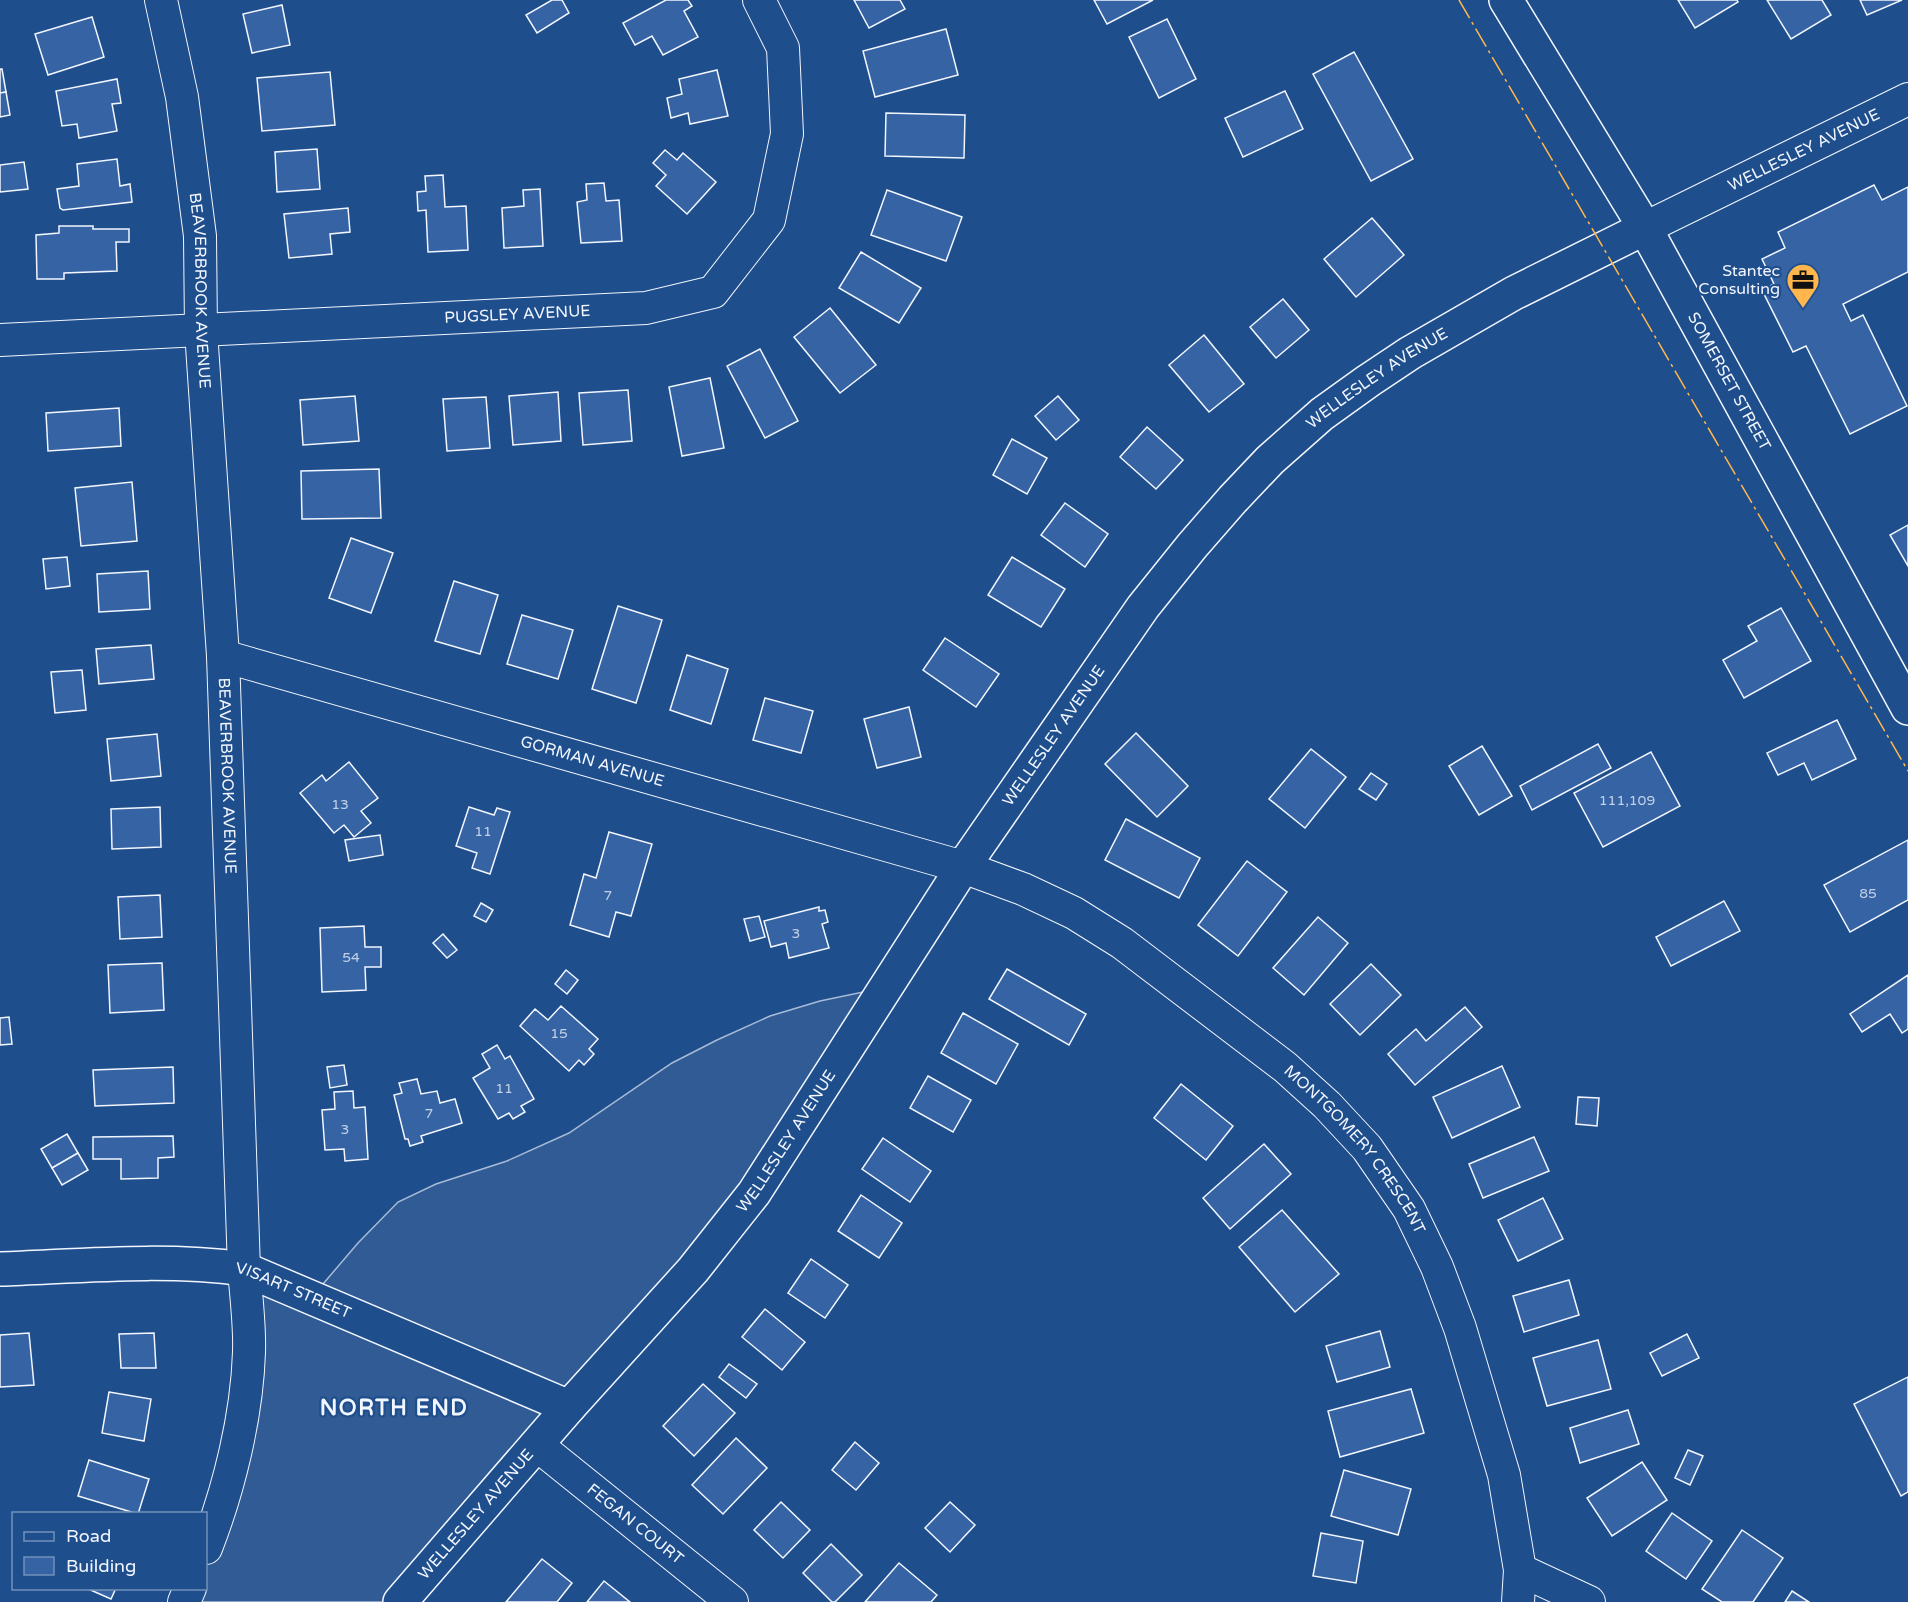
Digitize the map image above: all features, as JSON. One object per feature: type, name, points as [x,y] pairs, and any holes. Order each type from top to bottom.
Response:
[{"type":"street","name":"BEAVERBROOK AVENUE","points":[[161,0],[183,97],[200,236],[201,331],[223,656],[244,1269],[249,1352],[243,1411],[230,1474],[207,1545]]},
{"type":"street","name":"PUGSLEY AVENUE","points":[[0,340],[646,308],[713,292],[769,220],[787,134],[783,48],[759,0]]},
{"type":"street","name":"SOMERSET STREET","points":[[1506,0],[1645,228],[1908,708]]},
{"type":"street","name":"WELLESLEY AVENUE","points":[[400,1602],[569,1407],[693,1270],[754,1193],[963,867],[1143,607],[1192,546],[1270,460],[1322,414],[1368,381],[1410,353],[1514,293],[1908,99]]},
{"type":"street","name":"GORMAN AVENUE","points":[[223,656],[963,867]]},
{"type":"street","name":"MONTGOMERY CRESCENT","points":[[963,867],[1023,889],[1074,913],[1122,943],[1285,1067],[1327,1105],[1367,1148],[1409,1209],[1437,1268],[1460,1328],[1504,1475],[1520,1570],[1518,1602]]},
{"type":"street","name":"VISART STREET","points":[[0,1269],[164,1263],[209,1264],[244,1269],[569,1407]]},
{"type":"street","name":"FEGAN COURT","points":[[537,1445],[732,1602]]},
{"type":"street","points":[[1520,1570],[1589,1602]]},
{"type":"shaded area","points":[[887,987],[754,1193],[400,1602],[184,1602],[190,1590],[207,1590],[207,1545],[218,1516],[244,1269],[311,1298],[358,1243],[398,1202],[436,1184],[507,1161],[569,1133],[672,1063],[770,1016],[820,1001]]},
{"type":"building","points":[[552,0],[562,0],[569,13],[537,33],[526,15]]},
{"type":"building","points":[[666,0],[688,0],[692,6],[684,11],[698,37],[663,55],[652,36],[635,45],[623,23]]},
{"type":"building","points":[[854,0],[900,0],[905,9],[869,28]]},
{"type":"building","points":[[1094,0],[1153,0],[1107,24]]},
{"type":"building","points":[[1678,0],[1737,0],[1738,2],[1695,28]]},
{"type":"building","points":[[1767,0],[1822,0],[1831,15],[1791,39]]},
{"type":"building","points":[[1860,0],[1902,0],[1867,15]]},
{"type":"building","points":[[282,5],[290,45],[252,53],[243,14]]},
{"type":"building","points":[[92,17],[104,57],[48,75],[35,34]]},
{"type":"building","points":[[1167,19],[1196,79],[1159,98],[1129,37]]},
{"type":"building","points":[[946,29],[958,75],[875,97],[863,51]]},
{"type":"building","points":[[1354,52],[1413,159],[1371,181],[1313,74]]},
{"type":"building","points":[[0,69],[2,69],[6,92],[0,93]]},
{"type":"building","points":[[717,70],[728,116],[690,124],[688,113],[671,118],[667,98],[682,94],[679,79]]},
{"type":"building","points":[[330,72],[335,125],[262,131],[257,78]]},
{"type":"building","points":[[117,79],[121,103],[112,104],[117,131],[79,138],[77,124],[62,126],[56,91]]},
{"type":"building","points":[[1285,91],[1303,129],[1243,157],[1225,118]]},
{"type":"building","points":[[6,92],[10,115],[0,117],[0,93]]},
{"type":"building","points":[[886,113],[965,115],[964,158],[885,156]]},
{"type":"building","points":[[317,149],[320,189],[277,192],[275,152]]},
{"type":"building","points":[[665,150],[677,160],[683,153],[716,182],[687,214],[656,186],[666,175],[653,163]]},
{"type":"building","points":[[117,159],[120,186],[130,184],[132,202],[63,210],[60,208],[57,189],[79,186],[77,164]]},
{"type":"building","points":[[24,162],[28,189],[0,192],[0,165]]},
{"type":"building","points":[[443,175],[445,207],[466,206],[468,250],[428,252],[426,210],[418,211],[417,192],[426,191],[425,176]]},
{"type":"building","points":[[604,183],[606,201],[619,200],[622,241],[581,243],[577,202],[587,200],[586,184]]},
{"type":"building","points":[[1874,185],[1882,200],[1908,187],[1908,272],[1843,304],[1851,321],[1863,315],[1907,406],[1850,434],[1806,346],[1793,352],[1762,290],[1774,284],[1762,259],[1785,248],[1778,232]]},
{"type":"building","points":[[540,189],[543,246],[504,248],[502,208],[524,206],[523,190]]},
{"type":"building","points":[[887,190],[962,217],[946,261],[871,235]]},
{"type":"building","points":[[348,208],[350,232],[330,234],[332,254],[289,258],[284,214]]},
{"type":"building","points":[[1372,218],[1404,255],[1356,297],[1324,259]]},
{"type":"building","points":[[59,226],[129,229],[129,242],[116,242],[117,271],[64,273],[64,279],[37,279],[36,235],[59,233]]},
{"type":"building","points":[[861,252],[921,288],[899,323],[839,288]]},
{"type":"building","points":[[1283,299],[1309,330],[1276,358],[1250,327]]},
{"type":"building","points":[[830,308],[876,365],[840,393],[794,337]]},
{"type":"building","points":[[1204,335],[1244,384],[1209,412],[1169,365]]},
{"type":"building","points":[[760,349],[798,421],[765,438],[727,366]]},
{"type":"building","points":[[710,378],[724,448],[682,456],[669,387]]},
{"type":"building","points":[[628,390],[632,441],[583,445],[579,393]]},
{"type":"building","points":[[558,392],[561,441],[513,445],[509,396]]},
{"type":"building","points":[[355,396],[359,441],[303,445],[300,400]]},
{"type":"building","points":[[1058,396],[1079,420],[1056,440],[1035,416]]},
{"type":"building","points":[[486,397],[490,448],[447,451],[443,399]]},
{"type":"building","points":[[119,408],[121,446],[48,451],[46,413]]},
{"type":"building","points":[[1147,427],[1183,460],[1156,489],[1120,457]]},
{"type":"building","points":[[1012,439],[1047,458],[1027,494],[993,475]]},
{"type":"building","points":[[379,469],[381,518],[302,519],[301,471]]},
{"type":"building","points":[[132,482],[137,541],[81,546],[75,488]]},
{"type":"building","points":[[1065,503],[1108,534],[1085,567],[1041,535]]},
{"type":"building","points":[[1908,525],[1908,566],[1890,535]]},
{"type":"building","points":[[351,538],[393,553],[371,613],[329,598]]},
{"type":"building","points":[[67,557],[70,586],[46,589],[43,559]]},
{"type":"building","points":[[1012,557],[1065,589],[1041,627],[988,595]]},
{"type":"building","points":[[148,571],[150,609],[99,612],[97,574]]},
{"type":"building","points":[[454,581],[498,595],[480,654],[435,641]]},
{"type":"building","points":[[618,606],[662,620],[636,703],[592,689]]},
{"type":"building","points":[[1781,608],[1811,661],[1744,698],[1723,660],[1757,641],[1748,626]]},
{"type":"building","points":[[522,615],[573,630],[558,679],[507,664]]},
{"type":"building","points":[[945,638],[999,674],[976,707],[923,670]]},
{"type":"building","points":[[151,645],[154,679],[99,684],[96,649]]},
{"type":"building","points":[[687,655],[728,669],[711,724],[670,710]]},
{"type":"building","points":[[82,670],[86,710],[55,713],[51,672]]},
{"type":"building","points":[[765,698],[813,711],[801,753],[753,740]]},
{"type":"building","points":[[909,707],[921,757],[877,768],[864,719]]},
{"type":"building","points":[[1837,720],[1856,759],[1812,780],[1804,763],[1778,775],[1767,753]]},
{"type":"building","points":[[1136,733],[1188,786],[1157,817],[1105,764]]},
{"type":"building","points":[[157,734],[161,776],[111,781],[107,739]]},
{"type":"building","points":[[1598,744],[1611,768],[1532,810],[1520,786]]},
{"type":"building","points":[[1482,746],[1512,796],[1479,815],[1449,766]]},
{"type":"building","points":[[1311,749],[1346,777],[1305,828],[1269,799]]},
{"type":"building","points":[[1651,752],[1680,806],[1603,847],[1574,793]]},
{"type":"building","points":[[349,762],[378,798],[361,811],[371,823],[354,837],[344,825],[334,833],[300,793],[322,775],[326,781]]},
{"type":"building","points":[[1371,773],[1387,784],[1376,800],[1359,789]]},
{"type":"building","points":[[160,807],[161,847],[112,849],[111,809]]},
{"type":"building","points":[[469,807],[494,815],[497,808],[510,812],[490,874],[472,868],[477,853],[456,846]]},
{"type":"building","points":[[1126,819],[1200,858],[1179,898],[1105,860]]},
{"type":"building","points":[[609,832],[652,844],[631,916],[616,912],[609,937],[570,925],[584,874],[596,878]]},
{"type":"building","points":[[380,835],[383,855],[349,861],[345,840]]},
{"type":"building","points":[[1908,840],[1908,900],[1850,932],[1824,885]]},
{"type":"building","points":[[1247,861],[1287,892],[1238,956],[1198,925]]},
{"type":"building","points":[[160,895],[162,937],[120,939],[118,897]]},
{"type":"building","points":[[1724,901],[1740,931],[1671,966],[1656,937]]},
{"type":"building","points":[[481,903],[493,910],[486,922],[474,916]]},
{"type":"building","points":[[819,907],[819,911],[825,910],[828,922],[822,924],[829,948],[789,958],[786,943],[771,947],[764,921]]},
{"type":"building","points":[[759,916],[765,937],[750,941],[744,919]]},
{"type":"building","points":[[1318,917],[1348,943],[1304,995],[1273,968]]},
{"type":"building","points":[[364,926],[365,947],[381,947],[381,967],[365,967],[366,990],[322,992],[320,928]]},
{"type":"building","points":[[443,934],[457,950],[447,958],[433,943]]},
{"type":"building","points":[[162,963],[164,1010],[110,1013],[108,965]]},
{"type":"building","points":[[1371,964],[1401,995],[1360,1035],[1330,1004]]},
{"type":"building","points":[[1007,969],[1086,1014],[1069,1045],[989,999]]},
{"type":"building","points":[[566,970],[578,980],[567,994],[555,984]]},
{"type":"building","points":[[1908,975],[1908,1029],[1902,1033],[1890,1014],[1862,1032],[1850,1014]]},
{"type":"building","points":[[561,1006],[598,1039],[589,1049],[594,1054],[584,1065],[579,1060],[569,1071],[520,1026],[535,1009],[548,1020]]},
{"type":"building","points":[[1465,1007],[1482,1027],[1415,1085],[1388,1054],[1416,1029],[1426,1041]]},
{"type":"building","points":[[963,1013],[1018,1044],[996,1084],[941,1053]]},
{"type":"building","points":[[9,1017],[12,1044],[0,1045],[0,1018]]},
{"type":"building","points":[[497,1045],[505,1059],[510,1056],[534,1099],[521,1106],[525,1112],[513,1119],[509,1113],[498,1119],[473,1078],[490,1068],[482,1054]]},
{"type":"building","points":[[344,1065],[347,1085],[330,1088],[327,1067]]},
{"type":"building","points":[[1502,1066],[1520,1107],[1452,1138],[1433,1097]]},
{"type":"building","points":[[173,1067],[174,1103],[95,1106],[93,1070]]},
{"type":"building","points":[[928,1076],[971,1100],[953,1132],[910,1108]]},
{"type":"building","points":[[417,1079],[421,1094],[437,1091],[440,1103],[455,1099],[462,1123],[421,1136],[423,1142],[410,1146],[408,1139],[405,1139],[394,1095],[402,1093],[399,1083]]},
{"type":"building","points":[[1181,1084],[1233,1126],[1206,1160],[1154,1118]]},
{"type":"building","points":[[353,1091],[354,1108],[365,1107],[368,1159],[345,1161],[344,1149],[325,1150],[322,1110],[335,1109],[334,1092]]},
{"type":"building","points":[[1578,1097],[1599,1098],[1597,1126],[1576,1124]]},
{"type":"building","points":[[67,1134],[78,1153],[52,1168],[41,1149]]},
{"type":"building","points":[[173,1136],[174,1157],[158,1158],[158,1178],[121,1179],[121,1159],[93,1159],[93,1137]]},
{"type":"building","points":[[1534,1137],[1549,1171],[1483,1198],[1469,1164]]},
{"type":"building","points":[[883,1138],[931,1171],[910,1202],[862,1169]]},
{"type":"building","points":[[1264,1144],[1291,1174],[1230,1229],[1203,1198]]},
{"type":"building","points":[[78,1153],[88,1170],[62,1185],[52,1168]]},
{"type":"building","points":[[861,1195],[902,1223],[879,1258],[838,1231]]},
{"type":"building","points":[[1543,1198],[1563,1239],[1518,1261],[1498,1220]]},
{"type":"building","points":[[1282,1210],[1339,1274],[1295,1312],[1239,1247]]},
{"type":"building","points":[[811,1259],[848,1285],[825,1318],[788,1293]]},
{"type":"building","points":[[1569,1280],[1579,1315],[1524,1332],[1513,1296]]},
{"type":"building","points":[[765,1309],[805,1342],[782,1370],[742,1337]]},
{"type":"building","points":[[1380,1331],[1390,1367],[1337,1382],[1326,1346]]},
{"type":"building","points":[[29,1333],[34,1385],[0,1387],[0,1335]]},
{"type":"building","points":[[154,1333],[156,1368],[121,1368],[119,1334]]},
{"type":"building","points":[[1687,1334],[1699,1358],[1662,1376],[1650,1353]]},
{"type":"building","points":[[1598,1340],[1611,1389],[1547,1406],[1533,1358]]},
{"type":"building","points":[[729,1364],[757,1384],[746,1398],[719,1377]]},
{"type":"building","points":[[1908,1377],[1908,1492],[1901,1496],[1854,1404]]},
{"type":"building","points":[[703,1384],[735,1413],[694,1456],[663,1426]]},
{"type":"building","points":[[1411,1389],[1424,1433],[1340,1457],[1328,1411]]},
{"type":"building","points":[[109,1392],[151,1399],[144,1441],[102,1433]]},
{"type":"building","points":[[1628,1410],[1639,1444],[1580,1463],[1570,1428]]},
{"type":"building","points":[[736,1438],[767,1468],[723,1514],[692,1485]]},
{"type":"building","points":[[855,1442],[879,1463],[856,1490],[832,1470]]},
{"type":"building","points":[[1688,1450],[1703,1456],[1690,1485],[1675,1478]]},
{"type":"building","points":[[89,1460],[149,1479],[139,1512],[131,1512],[78,1496]]},
{"type":"building","points":[[1642,1462],[1667,1500],[1612,1536],[1587,1498]]},
{"type":"building","points":[[1344,1470],[1411,1489],[1398,1535],[1331,1516]]},
{"type":"building","points":[[781,1502],[810,1530],[783,1558],[754,1530]]},
{"type":"building","points":[[950,1502],[975,1525],[950,1552],[925,1528]]},
{"type":"building","points":[[1672,1513],[1712,1541],[1686,1579],[1646,1551]]},
{"type":"building","points":[[1742,1530],[1783,1558],[1753,1602],[1722,1602],[1702,1589]]},
{"type":"building","points":[[1321,1533],[1363,1541],[1356,1583],[1313,1576]]},
{"type":"building","points":[[831,1544],[862,1575],[835,1602],[832,1602],[803,1573]]},
{"type":"building","points":[[542,1559],[572,1583],[557,1602],[506,1602]]},
{"type":"building","points":[[899,1563],[937,1595],[931,1602],[865,1602]]},
{"type":"building","points":[[604,1581],[630,1602],[587,1602]]},
{"type":"building","points":[[91,1590],[115,1590],[111,1599]]},
{"type":"building","points":[[1792,1591],[1809,1602],[1785,1602]]},
{"type":"power","points":[[1459,0],[1908,771]]},
{"type":"place","name":"Stantec Consulting","points":[[1803,309]]},
{"type":"district","name":"NORTH END","points":[[394,1408]]}]
